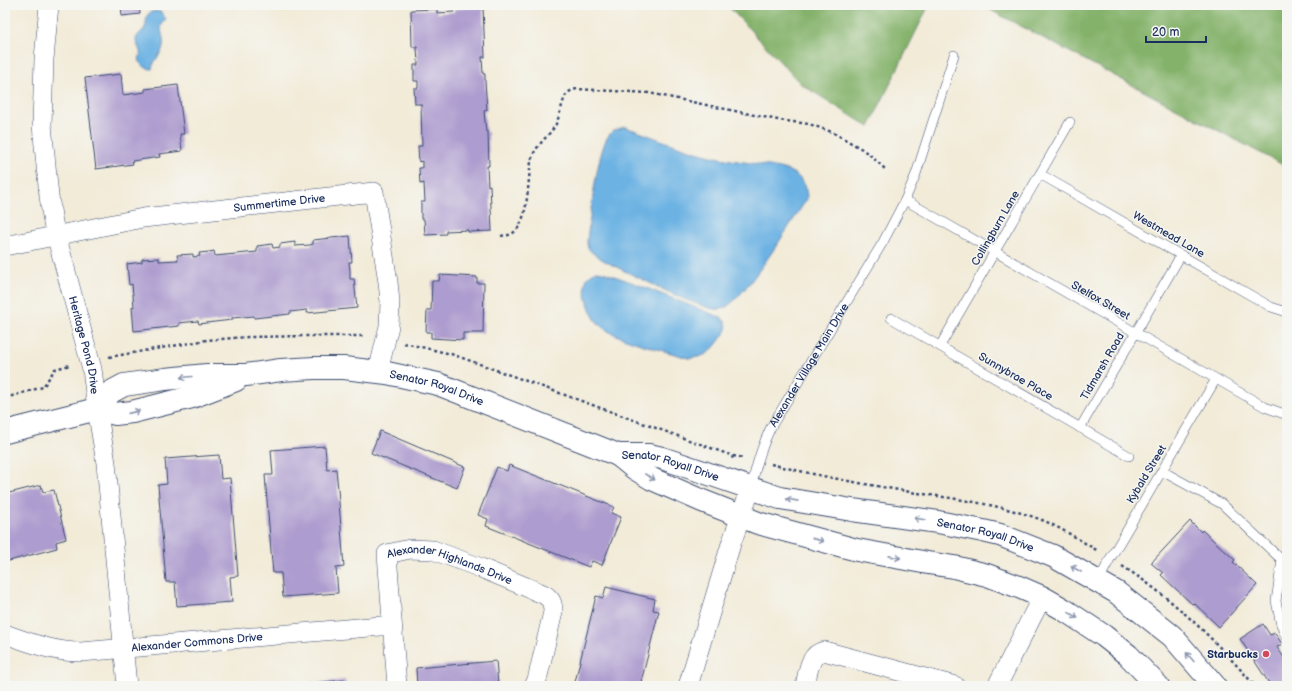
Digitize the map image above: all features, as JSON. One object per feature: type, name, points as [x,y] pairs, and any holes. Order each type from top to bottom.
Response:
[{"type":"street","name":"Heritage Pond Drive","points":[[49,5],[44,59],[42,125],[49,196],[57,236],[92,369],[96,409],[106,462],[127,686]]},
{"type":"street","name":"Summertime Drive","points":[[5,246],[143,218],[374,192],[390,302],[389,326],[378,372]]},
{"type":"street","name":"Senator Royal Drive","points":[[5,432],[96,409],[115,414],[132,412],[192,397],[246,375],[281,370],[344,368],[415,378],[438,384],[618,455]]},
{"type":"street","name":"Senator Royall Drive","points":[[618,455],[649,455],[662,458],[780,498],[938,522],[989,532],[1053,556],[1116,592],[1172,636],[1215,686]]},
{"type":"street","name":"Senator Royall Drive","points":[[618,455],[634,468],[652,479],[758,523],[835,545],[928,563],[954,566],[987,575],[1042,597],[1104,636],[1128,655],[1158,686]]},
{"type":"street","name":"Alexander Village Main Drive","points":[[688,686],[731,544],[751,488]]},
{"type":"street","name":"Alexander Highlands Drive","points":[[397,686],[387,554],[410,549],[433,550],[449,555],[542,593],[552,600],[553,612],[537,680],[534,686]]},
{"type":"street","points":[[997,686],[1042,597]]},
{"type":"street","name":"Alexander Commons Drive","points":[[5,634],[46,648],[61,651],[80,652],[392,625]]},
{"type":"street","points":[[805,686],[810,663],[818,652],[824,651],[956,686]]},
{"type":"lane","name":"Alexander Village Main Drive","points":[[751,488],[757,461],[768,432],[883,242],[905,200],[916,174],[954,55]]},
{"type":"lane","name":"Collingburn Lane","points":[[940,346],[1070,122]]},
{"type":"lane","name":"Westmead Lane","points":[[1040,174],[1271,307],[1287,312]]},
{"type":"lane","name":"Stelfox Street","points":[[905,200],[1265,407],[1287,415]]},
{"type":"lane","name":"Tidmarsh Road","points":[[1080,428],[1181,255]]},
{"type":"lane","name":"Sunnybrae Place","points":[[891,318],[1129,456]]},
{"type":"lane","name":"Kybald Street","points":[[1098,582],[1216,379]]},
{"type":"lane","points":[[1162,471],[1222,504],[1284,558],[1276,600],[1281,625],[1287,639]]},
{"type":"path","points":[[501,236],[512,234],[521,222],[525,210],[531,162],[534,153],[559,118],[565,96],[570,91],[577,89],[649,93],[809,124],[832,132],[862,149],[878,161],[885,169]]},
{"type":"path","points":[[104,358],[207,340],[260,337],[367,336]]},
{"type":"path","points":[[398,341],[451,354],[733,456],[729,467]]},
{"type":"path","points":[[5,398],[43,387],[55,369],[72,365]]},
{"type":"green space","points":[[727,5],[929,5],[869,127],[801,84]]},
{"type":"green space","points":[[981,5],[1287,5],[1287,167]]},
{"type":"water","points":[[155,11],[161,12],[166,19],[161,29],[163,42],[162,49],[152,69],[150,69],[146,68],[138,61],[140,58],[140,52],[136,39],[144,29],[148,14]]},
{"type":"water","points":[[625,127],[707,155],[785,170],[795,174],[803,183],[807,199],[753,278],[730,304],[721,309],[713,309],[691,302],[610,264],[588,248],[587,240],[590,217],[601,155],[609,135],[618,129]]},
{"type":"water","points":[[597,271],[631,282],[722,318],[726,323],[727,330],[707,354],[688,358],[615,335],[599,324],[588,303],[585,284],[587,278]]},
{"type":"building","points":[[121,5],[139,5],[140,14],[122,16]]},
{"type":"building","points":[[483,7],[485,57],[482,57],[483,74],[485,74],[487,110],[484,111],[486,132],[488,132],[489,166],[487,166],[488,186],[490,185],[492,231],[446,231],[446,234],[425,235],[424,219],[421,219],[421,202],[425,202],[424,183],[420,184],[419,168],[422,168],[422,161],[419,162],[418,146],[422,146],[421,104],[415,104],[414,88],[418,88],[418,81],[414,81],[414,65],[418,65],[417,47],[412,47],[411,10],[437,9],[437,13],[454,12],[454,9]]},
{"type":"building","points":[[121,74],[123,95],[145,92],[145,89],[178,85],[184,134],[180,134],[182,151],[159,154],[160,157],[132,161],[133,164],[96,169],[85,78]]},
{"type":"building","points":[[350,236],[352,262],[349,262],[350,279],[354,279],[357,308],[307,313],[307,310],[290,312],[290,314],[254,318],[254,316],[232,318],[232,320],[199,324],[198,321],[179,323],[179,326],[134,331],[132,284],[129,285],[127,264],[142,262],[142,259],[159,258],[159,261],[178,260],[177,255],[193,254],[193,257],[200,256],[199,253],[214,251],[215,256],[257,252],[257,246],[272,244],[273,248],[280,247],[280,244],[295,242],[295,246],[310,245],[313,244],[313,240]]},
{"type":"building","points":[[440,275],[477,277],[477,283],[484,283],[483,333],[463,333],[463,340],[431,338],[431,332],[426,332],[427,310],[431,310],[432,281],[439,281]]},
{"type":"building","points":[[380,431],[465,467],[457,488],[371,453]]},
{"type":"building","points":[[325,446],[327,470],[336,469],[338,489],[344,567],[336,568],[338,593],[283,597],[281,573],[273,573],[271,551],[265,475],[273,475],[271,450]]},
{"type":"building","points":[[219,455],[221,479],[230,478],[238,576],[230,577],[232,602],[177,606],[175,582],[166,582],[158,485],[167,484],[165,459]]},
{"type":"building","points":[[509,465],[614,507],[611,513],[621,517],[602,565],[592,561],[589,567],[486,526],[488,519],[478,515],[497,467],[507,471]]},
{"type":"building","points":[[41,485],[43,492],[54,490],[66,539],[56,542],[57,548],[5,562],[5,494]]},
{"type":"building","points":[[1190,521],[1235,560],[1233,562],[1257,585],[1219,627],[1161,575],[1163,573],[1151,563]]},
{"type":"building","points":[[606,587],[655,599],[653,610],[659,611],[640,686],[574,686],[596,596],[603,598]]},
{"type":"building","name":"Starbucks","points":[[1263,624],[1270,635],[1275,633],[1282,644],[1277,647],[1287,662],[1287,686],[1271,686],[1240,639]]},
{"type":"building","points":[[496,661],[498,684],[474,686],[417,686],[416,668]]},
{"type":"building","points":[[345,680],[346,686],[292,686],[292,685]]},
{"type":"place","name":"Starbucks","points":[[1266,654]]}]
